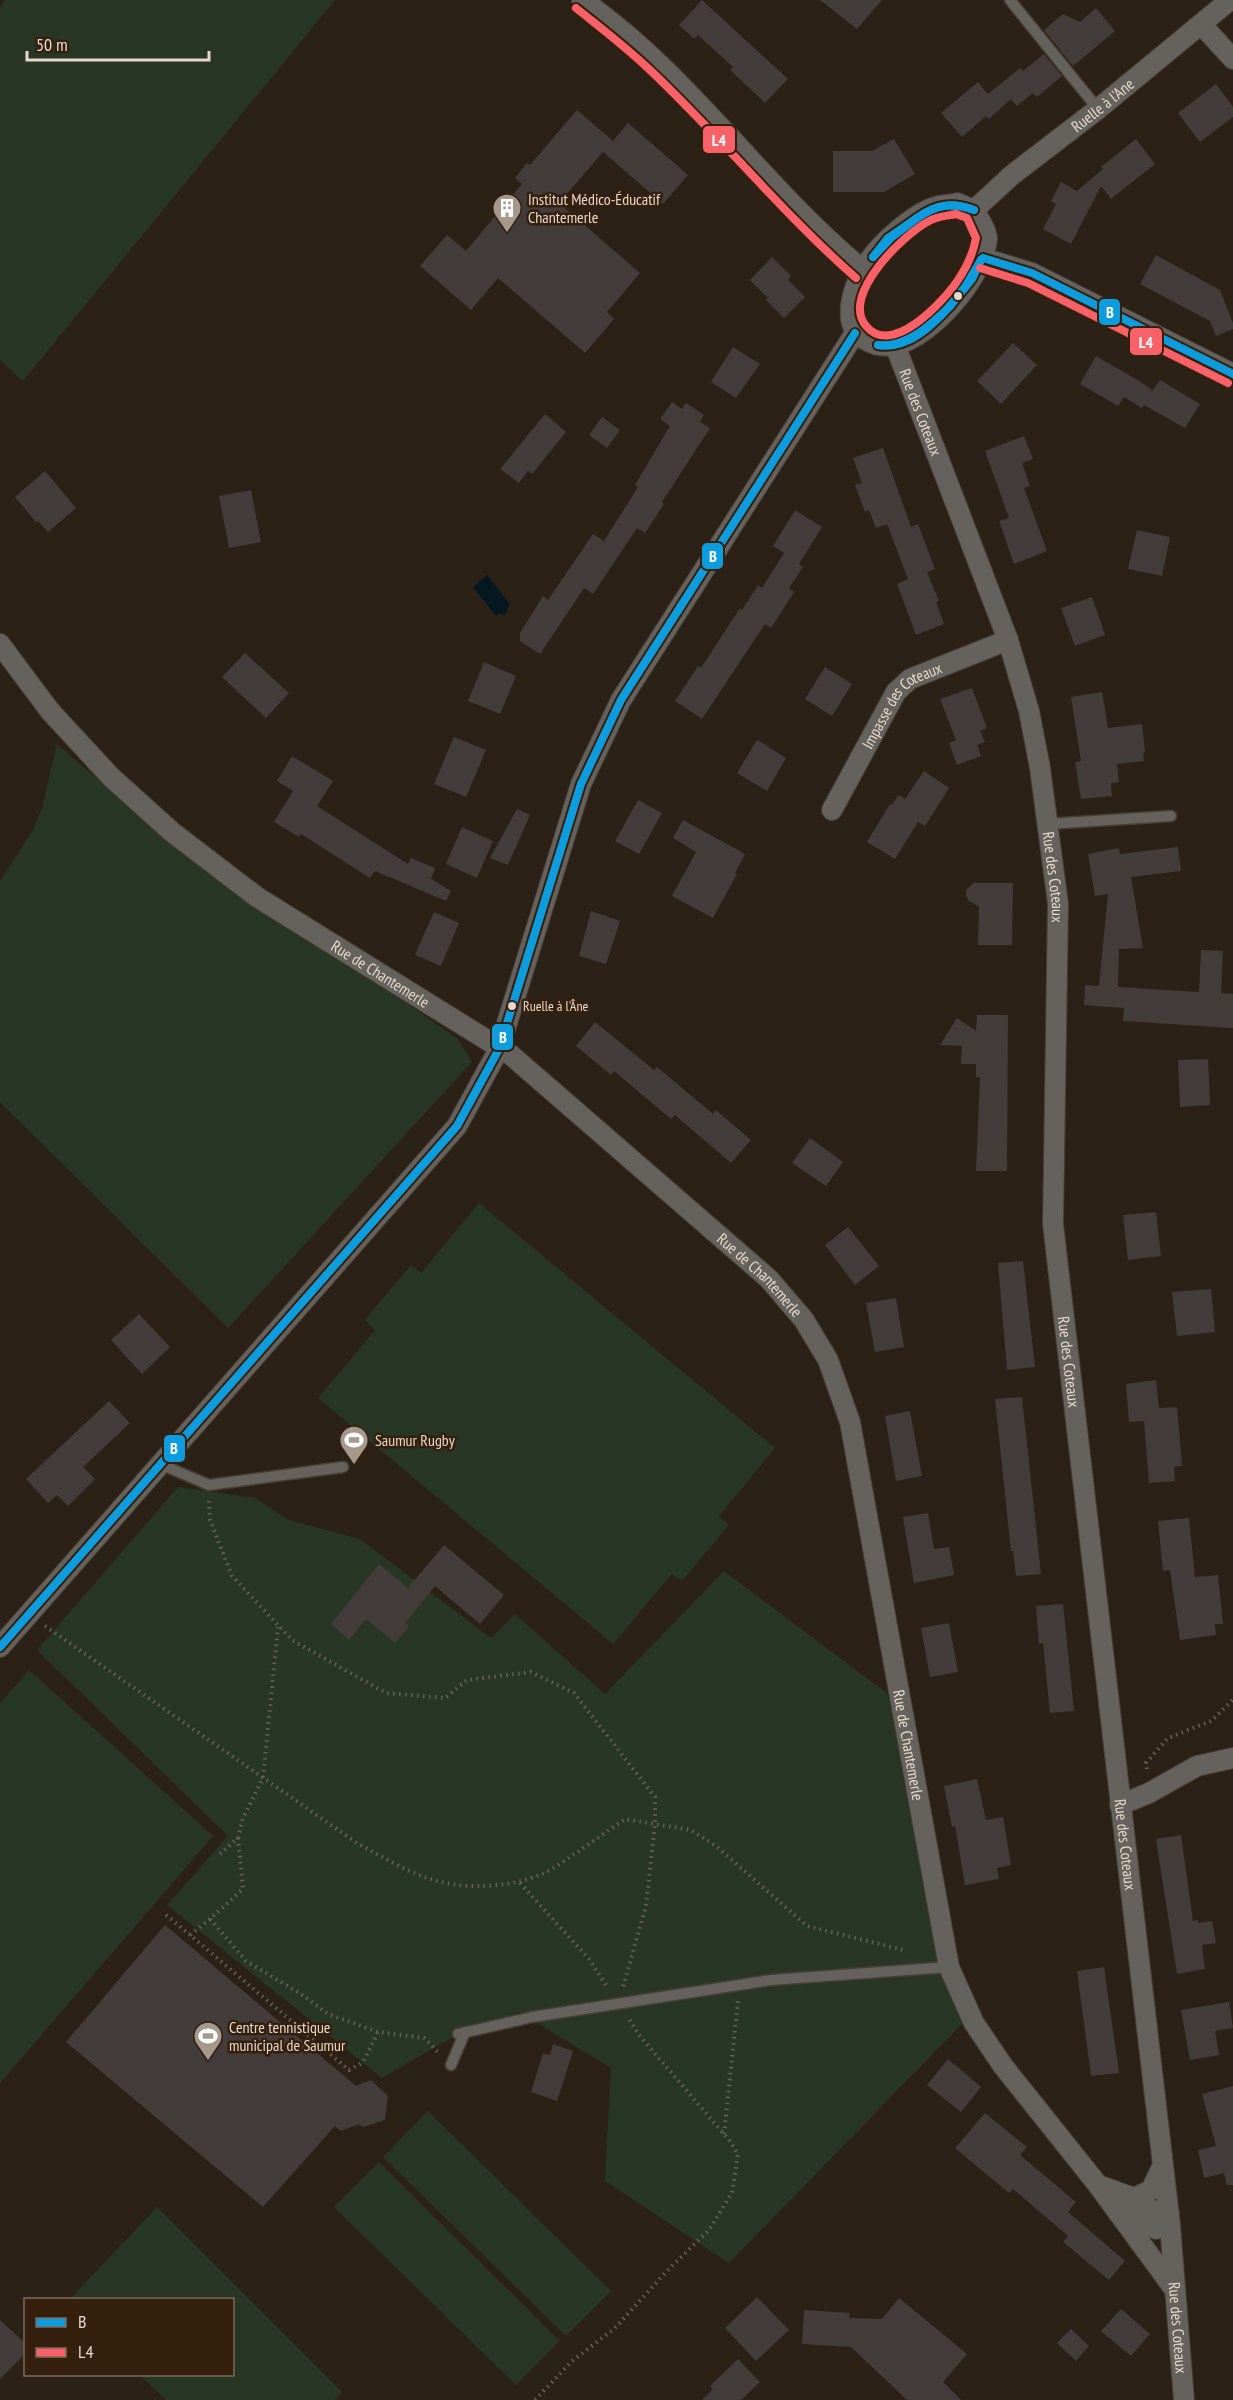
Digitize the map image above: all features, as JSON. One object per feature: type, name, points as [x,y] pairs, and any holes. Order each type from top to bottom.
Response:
[{"type":"street","points":[[582,0],[603,15],[681,85],[828,241],[863,270]]},
{"type":"street","name":"Ruelle à l'Ane","points":[[974,210],[1012,175],[1098,109],[1230,0]]},
{"type":"street","points":[[1201,24],[1233,58]]},
{"type":"street","points":[[957,203],[974,210],[987,236],[983,258],[972,279],[931,325],[924,331],[895,345],[873,345],[855,333],[850,318],[851,302],[863,270],[896,231],[934,207],[957,203]]},
{"type":"street","points":[[983,258],[1032,273],[1233,374]]},
{"type":"street","points":[[0,1647],[457,1125],[500,1049],[580,784],[621,700],[855,333]]},
{"type":"street","name":"Rue des Coteaux","points":[[895,345],[1008,640],[1029,711],[1047,824],[1058,904],[1053,1224],[1163,2164],[1184,2400]]},
{"type":"street","name":"Impasse des Coteaux","points":[[832,810],[896,692],[910,679],[1008,640]]},
{"type":"street","name":"Rue de Chantemerle","points":[[0,644],[7,667],[111,777],[172,832],[257,897],[511,1055],[769,1279],[804,1320],[828,1360],[850,1422],[949,1967],[975,2023],[1003,2066],[1098,2185],[1175,2290]]},
{"type":"street","points":[[1120,1805],[1149,1793],[1197,1766],[1233,1758]]},
{"type":"street","points":[[1098,2185],[1134,2198],[1151,2190],[1163,2164]]},
{"type":"street","name":"Rue de Chantemerle","points":[[1098,2185],[1130,2205],[1169,2220]]},
{"type":"street","points":[[1119,2214],[1156,2229],[1169,2220]]},
{"type":"lane","points":[[1010,0],[1098,109]]},
{"type":"lane","points":[[1047,824],[1171,816]]},
{"type":"lane","points":[[160,1464],[209,1485],[343,1467]]},
{"type":"lane","points":[[451,2065],[461,2033],[532,2017],[771,1980],[949,1967]]},
{"type":"path","points":[[209,1485],[210,1520],[232,1576],[292,1640],[386,1693],[445,1698],[467,1680],[531,1672],[573,1693],[655,1797],[655,1824],[646,1906],[618,2003]]},
{"type":"path","points":[[29,1614],[357,1843],[407,1871],[442,1884],[474,1888],[520,1883],[548,1871],[625,1819],[691,1830],[716,1846],[807,1926],[916,1954]]},
{"type":"path","points":[[190,1935],[243,1889],[238,1838],[243,1818],[263,1778],[279,1626]]},
{"type":"path","points":[[1149,1793],[1146,1763],[1168,1738],[1211,1721],[1233,1700]]},
{"type":"path","points":[[220,1854],[238,1838]]},
{"type":"path","points":[[520,1883],[589,1959],[639,2035],[738,2154],[732,2193],[709,2230],[667,2271],[615,2328],[571,2362],[534,2400]]},
{"type":"path","points":[[166,1915],[349,2070],[363,2062],[378,2032]]},
{"type":"path","points":[[210,1919],[246,1961],[301,1994],[328,2014],[378,2032],[424,2038],[451,2065]]},
{"type":"path","points":[[724,2135],[740,1984]]},
{"type":"green space","points":[[5,0],[335,0],[23,381],[0,360],[0,8]]},
{"type":"green space","points":[[57,744],[104,784],[203,861],[457,1038],[472,1062],[228,1328],[0,1102],[0,881],[33,830],[42,808]]},
{"type":"green space","points":[[479,1203],[775,1448],[719,1516],[729,1525],[682,1581],[672,1574],[613,1644],[318,1398],[375,1330],[365,1320],[411,1265],[421,1273]]},
{"type":"green space","points":[[178,1487],[255,1498],[289,1520],[360,1539],[491,1638],[515,1614],[605,1694],[724,1571],[888,1694],[964,2022],[729,2263],[605,2181],[611,2068],[519,2012],[458,2034],[382,2078],[167,1905],[228,1836],[37,1650]]},
{"type":"green space","points":[[29,1670],[213,1836],[0,2083],[0,1703]]},
{"type":"green space","points":[[428,2111],[611,2291],[566,2336],[383,2157]]},
{"type":"green space","points":[[379,2162],[560,2341],[516,2385],[334,2207]]},
{"type":"green space","points":[[157,2207],[342,2392],[335,2400],[166,2400],[141,2376],[234,2376],[234,2298],[71,2298]]},
{"type":"water","points":[[487,575],[510,604],[505,615],[499,613],[496,616],[473,587]]},
{"type":"building","points":[[702,0],[788,79],[765,103],[730,70],[733,67],[698,35],[694,39],[679,25]]},
{"type":"building","points":[[820,0],[882,0],[857,29]]},
{"type":"building","points":[[1096,8],[1115,31],[1073,66],[1044,30],[1063,14],[1080,22]]},
{"type":"building","points":[[1044,54],[1062,76],[1037,97],[1033,93],[1017,106],[1011,99],[989,119],[986,116],[962,137],[941,113],[978,82],[988,94],[1020,68],[1023,71]]},
{"type":"building","points":[[1216,84],[1233,107],[1233,117],[1200,142],[1178,113]]},
{"type":"building","name":"Institut Médico-Éducatif Chantemerle","points":[[577,110],[613,141],[628,123],[688,175],[663,204],[603,152],[559,203],[640,273],[607,312],[614,319],[585,353],[498,278],[471,310],[420,266],[447,235],[466,251],[522,184],[515,178],[527,163],[530,165]]},
{"type":"building","points":[[894,139],[915,174],[884,192],[833,192],[833,151],[872,151]]},
{"type":"building","points":[[1136,139],[1155,164],[1111,199],[1101,186],[1071,244],[1043,229],[1056,204],[1051,201],[1061,182],[1077,191],[1103,169],[1101,167]]},
{"type":"building","points":[[1156,255],[1220,290],[1233,323],[1233,329],[1216,336],[1210,321],[1140,284]]},
{"type":"building","points":[[772,257],[791,276],[788,280],[805,297],[784,318],[750,280]]},
{"type":"building","points":[[1013,343],[1037,365],[1001,404],[977,381]]},
{"type":"building","points":[[733,347],[760,364],[736,398],[711,382]]},
{"type":"building","points":[[1096,356],[1141,382],[1152,390],[1150,394],[1160,380],[1200,404],[1185,428],[1144,405],[1142,408],[1124,397],[1118,406],[1080,384]]},
{"type":"building","points":[[672,402],[682,409],[686,403],[704,415],[700,422],[710,428],[662,502],[664,504],[645,533],[637,528],[593,594],[584,588],[540,654],[520,641],[520,633],[543,596],[548,600],[593,534],[604,541],[638,487],[635,485],[670,426],[660,419]]},
{"type":"building","points":[[545,414],[566,432],[532,474],[528,471],[519,483],[500,469]]},
{"type":"building","points":[[602,417],[620,430],[607,448],[589,435]]},
{"type":"building","points":[[1024,436],[1033,459],[1022,463],[1030,486],[1024,488],[1047,551],[1014,564],[999,521],[1009,518],[985,451]]},
{"type":"building","points":[[883,448],[911,527],[918,524],[935,569],[927,572],[939,601],[936,602],[944,624],[916,635],[897,584],[908,579],[887,524],[876,528],[869,510],[865,512],[855,485],[862,483],[853,458]]},
{"type":"building","points":[[45,471],[76,508],[48,532],[38,521],[36,522],[15,497]]},
{"type":"building","points":[[251,490],[261,542],[229,548],[219,496]]},
{"type":"building","points":[[795,510],[822,527],[799,564],[803,567],[789,588],[794,592],[771,628],[765,624],[702,719],[675,701],[698,666],[701,668],[740,608],[742,610],[758,585],[762,588],[784,553],[773,546]]},
{"type":"building","points":[[1137,530],[1170,537],[1162,576],[1128,569]]},
{"type":"building","points":[[1092,597],[1105,635],[1075,646],[1061,608]]},
{"type":"building","points":[[245,653],[289,693],[266,718],[222,677]]},
{"type":"building","points":[[484,662],[516,676],[500,714],[468,701]]},
{"type":"building","points":[[825,667],[852,684],[832,716],[805,699]]},
{"type":"building","points":[[972,688],[987,728],[980,731],[985,742],[977,745],[981,756],[957,765],[949,743],[956,740],[940,699]]},
{"type":"building","points":[[1102,692],[1108,728],[1142,724],[1144,761],[1117,764],[1119,782],[1111,783],[1112,796],[1081,799],[1075,762],[1081,761],[1071,697]]},
{"type":"building","points":[[454,737],[486,750],[466,797],[434,784]]},
{"type":"building","points":[[757,740],[786,758],[767,791],[737,773]]},
{"type":"building","points":[[292,756],[333,781],[317,806],[408,864],[411,858],[435,868],[431,879],[451,891],[446,901],[375,871],[370,878],[301,834],[299,837],[274,822],[293,791],[277,781]]},
{"type":"building","points":[[924,771],[949,788],[925,826],[918,822],[895,859],[867,842],[890,804],[892,805],[898,795],[905,799]]},
{"type":"building","points":[[638,800],[662,813],[639,854],[615,841]]},
{"type":"building","points":[[517,809],[530,815],[508,865],[490,858]]},
{"type":"building","points":[[683,820],[745,854],[713,918],[672,896],[696,852],[673,838]]},
{"type":"building","points":[[462,827],[493,841],[477,878],[446,864]]},
{"type":"building","points":[[1178,847],[1181,871],[1131,877],[1143,948],[1119,949],[1118,987],[1199,992],[1201,950],[1223,951],[1221,993],[1233,994],[1233,1028],[1123,1021],[1124,1008],[1084,1005],[1085,985],[1099,986],[1108,894],[1095,896],[1088,854],[1119,848],[1120,854]]},
{"type":"building","points":[[973,883],[1013,883],[1012,945],[978,945],[979,907],[968,900],[966,895],[966,890]]},
{"type":"building","points":[[591,911],[620,921],[606,964],[579,956]]},
{"type":"building","points":[[434,912],[459,923],[441,966],[415,955]]},
{"type":"building","points":[[977,1015],[1008,1015],[1007,1171],[976,1171],[980,1077],[976,1077],[976,1064],[961,1064],[962,1046],[940,1045],[957,1018],[976,1031]]},
{"type":"building","points":[[595,1022],[654,1070],[657,1067],[713,1114],[716,1110],[751,1140],[731,1163],[675,1115],[671,1119],[614,1071],[611,1075],[576,1046]]},
{"type":"building","points":[[1208,1059],[1210,1105],[1180,1107],[1178,1060]]},
{"type":"building","points":[[810,1138],[843,1162],[826,1186],[792,1163]]},
{"type":"building","points":[[1156,1212],[1161,1256],[1128,1260],[1123,1215]]},
{"type":"building","points":[[848,1227],[879,1266],[855,1285],[825,1245]]},
{"type":"building","points":[[1023,1261],[1035,1367],[1007,1370],[998,1263]]},
{"type":"building","points":[[1211,1289],[1215,1332],[1177,1336],[1172,1292]]},
{"type":"building","points":[[896,1298],[904,1347],[875,1352],[866,1303]]},
{"type":"building","points":[[139,1314],[170,1347],[142,1374],[111,1340]]},
{"type":"building","points":[[1156,1380],[1159,1408],[1177,1407],[1182,1466],[1174,1467],[1175,1481],[1149,1483],[1144,1421],[1129,1422],[1126,1384]]},
{"type":"building","points":[[1022,1397],[1041,1574],[1016,1576],[1013,1551],[1011,1551],[995,1399]]},
{"type":"building","points":[[109,1401],[130,1423],[83,1467],[95,1479],[68,1506],[57,1495],[48,1503],[26,1479]]},
{"type":"building","points":[[910,1411],[922,1476],[896,1481],[885,1416]]},
{"type":"building","points":[[928,1513],[934,1549],[949,1547],[954,1575],[914,1583],[903,1517]]},
{"type":"building","points":[[1189,1518],[1195,1577],[1218,1575],[1223,1624],[1215,1624],[1216,1635],[1180,1640],[1170,1570],[1163,1571],[1158,1521]]},
{"type":"building","points":[[444,1545],[504,1595],[480,1624],[435,1586],[405,1623],[409,1626],[395,1643],[366,1619],[349,1640],[331,1624],[379,1564],[408,1588]]},
{"type":"building","points":[[1063,1604],[1074,1711],[1050,1713],[1043,1643],[1039,1644],[1036,1606]]},
{"type":"building","points":[[949,1623],[958,1672],[930,1677],[921,1628]]},
{"type":"building","points":[[977,1779],[986,1820],[1003,1817],[1011,1865],[997,1868],[999,1879],[965,1885],[955,1826],[952,1827],[944,1786]]},
{"type":"building","points":[[1181,1835],[1193,1921],[1198,1920],[1198,1923],[1212,1921],[1216,1943],[1202,1945],[1205,1969],[1177,1974],[1156,1839]]},
{"type":"building","name":"Centre tennistique municipal de Saumur","points":[[165,1925],[356,2086],[371,2080],[388,2096],[385,2120],[363,2127],[359,2124],[341,2131],[335,2126],[263,2207],[66,2042]]},
{"type":"building","points":[[1104,1967],[1119,2073],[1091,2076],[1077,1971]]},
{"type":"building","points":[[1229,2002],[1233,2028],[1215,2031],[1219,2055],[1190,2060],[1181,2010]]},
{"type":"building","points":[[553,2044],[573,2051],[557,2101],[531,2092],[543,2053],[550,2055]]},
{"type":"building","points":[[948,2059],[981,2087],[961,2112],[927,2085]]},
{"type":"building","points":[[1233,2086],[1233,2185],[1227,2185],[1224,2173],[1204,2178],[1198,2150],[1216,2146],[1202,2094]]},
{"type":"building","points":[[985,2113],[1027,2147],[1020,2155],[1076,2202],[1068,2212],[1125,2261],[1109,2280],[1063,2242],[1068,2236],[1013,2189],[1009,2193],[955,2148]]},
{"type":"building","points":[[757,2297],[789,2330],[756,2361],[725,2328]]},
{"type":"building","points":[[899,2298],[967,2354],[943,2382],[961,2400],[907,2400],[851,2347],[802,2344],[804,2310],[850,2313],[849,2318],[882,2319]]},
{"type":"building","points":[[1121,2309],[1150,2334],[1131,2356],[1101,2331]]},
{"type":"building","points":[[0,2320],[24,2342],[24,2355],[0,2379]]},
{"type":"building","points":[[1071,2329],[1089,2346],[1076,2361],[1057,2343]]},
{"type":"building","points":[[738,2359],[760,2382],[741,2400],[702,2400],[713,2389],[710,2386]]},
{"type":"transit line","name":"L4","points":[[576,8],[650,70],[803,228],[856,278]]},
{"type":"transit line","name":"B","points":[[917,218],[938,207],[951,205],[974,210]]},
{"type":"transit line","name":"B","points":[[917,218],[944,206],[958,206],[974,210]]},
{"type":"transit line","name":"L4","points":[[956,214],[967,218],[976,238],[967,265],[951,289],[930,312],[903,331],[889,335],[877,334],[866,326],[860,313],[861,298],[878,267],[918,228],[936,218],[956,214]]},
{"type":"transit line","name":"B","points":[[873,257],[888,238],[917,218]]},
{"type":"transit line","name":"B","points":[[873,257],[892,237],[917,218]]},
{"type":"transit line","name":"B","points":[[983,258],[1032,273],[1233,374]]},
{"type":"transit line","name":"B","points":[[950,306],[965,287],[981,260]]},
{"type":"transit line","name":"B","points":[[950,306],[972,279],[981,260]]},
{"type":"transit line","name":"L4","points":[[980,268],[1028,283],[1228,383]]},
{"type":"transit line","name":"B","points":[[878,345],[888,345],[908,339],[935,321],[950,306]]},
{"type":"transit line","name":"B","points":[[878,345],[889,346],[909,340],[927,328],[950,306]]},
{"type":"transit line","name":"B","points":[[0,1647],[457,1126],[499,1049],[581,784],[621,700],[855,333]]},
{"type":"place","name":"Institut Médico-Éducatif Chantemerle","points":[[507,234]]},
{"type":"place","name":"Ruelle à l'Âne","points":[[512,1006]]},
{"type":"place","name":"Saumur Rugby","points":[[354,1466]]},
{"type":"place","name":"Centre tennistique municipal de Saumur","points":[[208,2062]]}]
